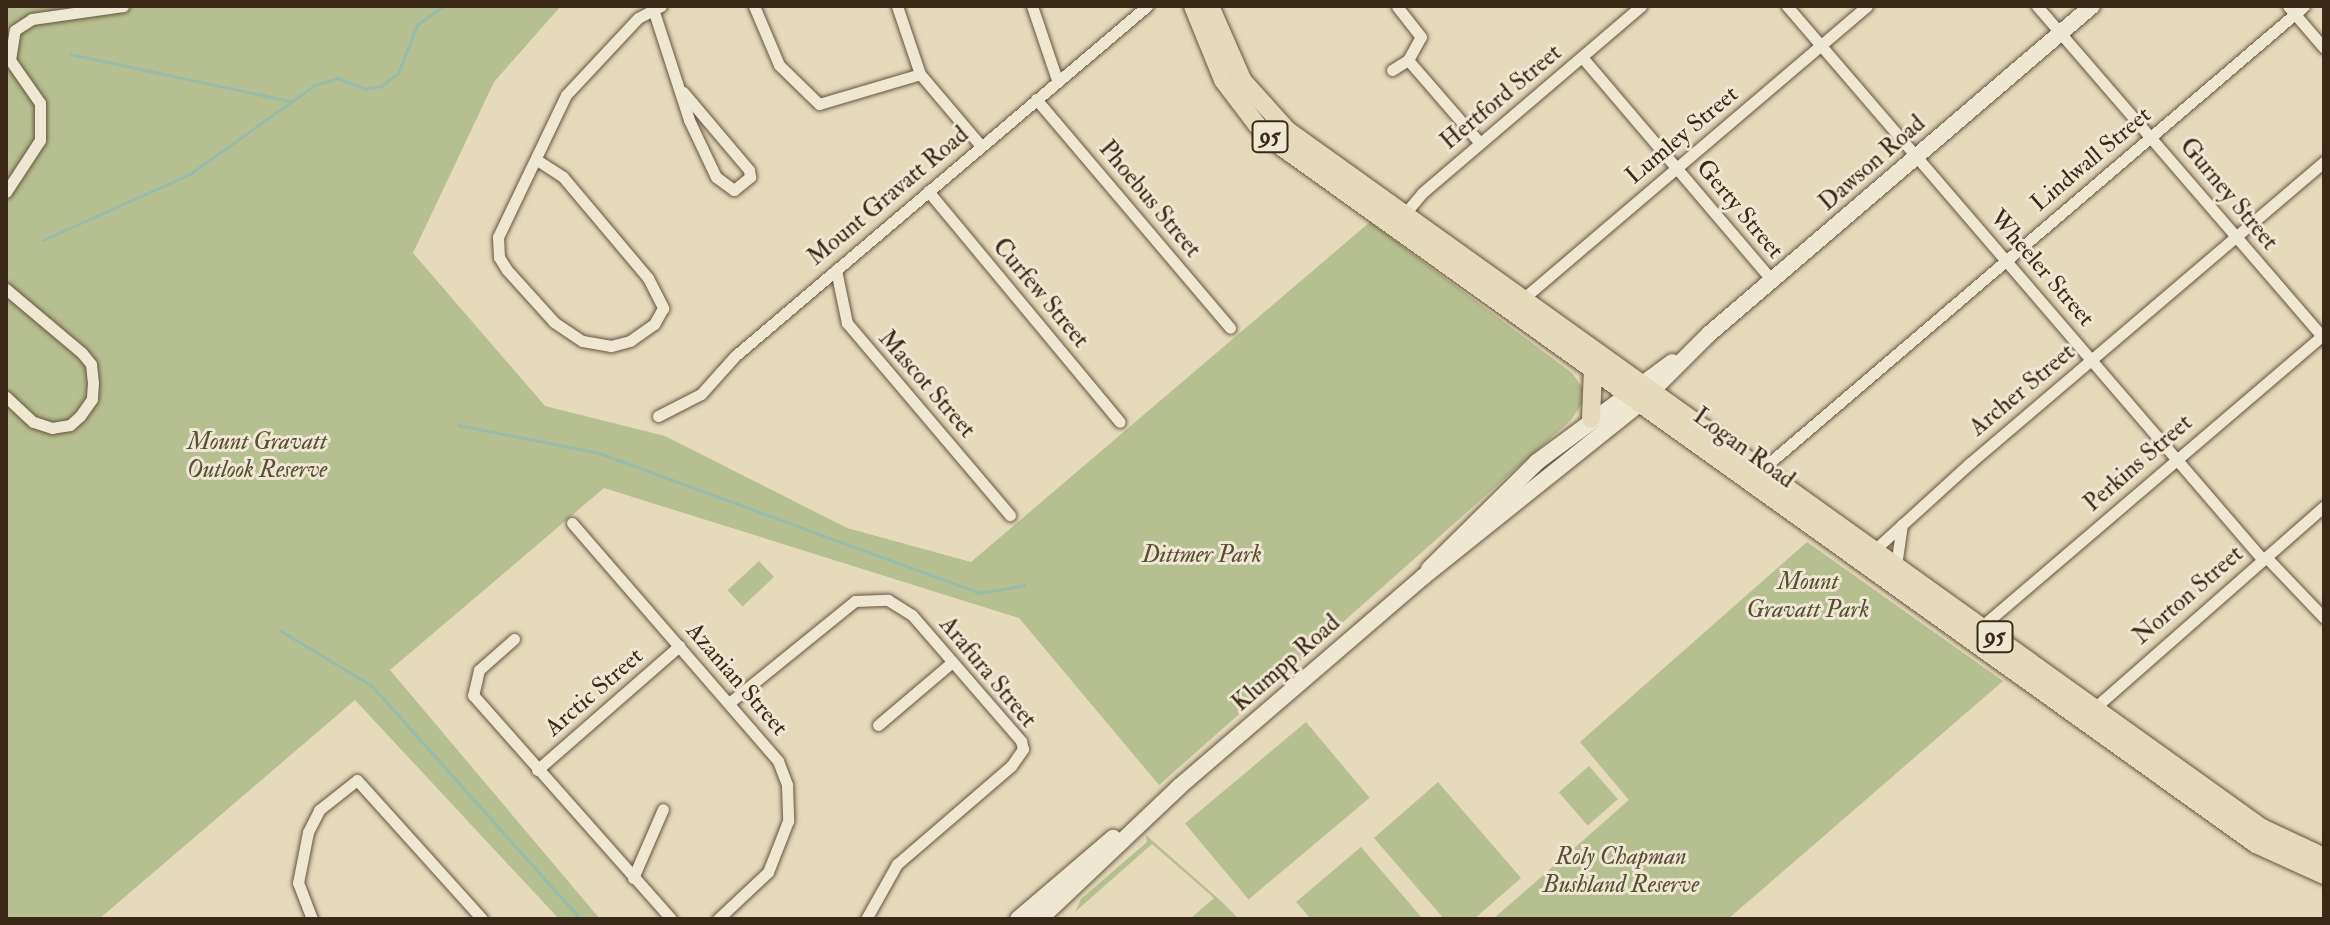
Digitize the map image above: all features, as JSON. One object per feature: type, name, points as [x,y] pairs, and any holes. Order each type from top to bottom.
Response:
[{"type":"main road","name":"Logan Road","points":[[1193,6],[1223,80],[1257,125],[1400,220],[1525,297],[1641,392],[2088,714],[2262,828],[2324,857]]},
{"type":"main road","name":"Logan Road","points":[[1210,6],[1230,57],[1274,118],[1400,220],[1593,369],[1641,392],[1761,470],[1869,557],[1896,567],[1981,627],[2088,714],[2268,852],[2324,875]]},
{"type":"main road","name":"Dawson Road","points":[[1641,392],[2092,6]]},
{"type":"main road","points":[[1591,419],[1593,369]]},
{"type":"main road","name":"Klumpp Road","points":[[1423,577],[1487,508],[1591,419],[1641,392]]},
{"type":"main road","name":"Klumpp Road","points":[[1040,919],[1180,786],[1641,392]]},
{"type":"main road","name":"Klumpp Road","points":[[1018,919],[1166,792],[1180,786]]},
{"type":"street","points":[[6,192],[40,140],[40,103],[10,60],[15,30],[32,19],[123,6]]},
{"type":"street","points":[[754,6],[779,65],[819,104],[920,74]]},
{"type":"street","points":[[897,6],[920,74],[981,146]]},
{"type":"street","points":[[1032,6],[1057,80]]},
{"type":"street","name":"Mount Gravatt Road","points":[[658,416],[701,394],[735,356],[1147,6]]},
{"type":"street","points":[[1392,70],[1408,60],[1421,37],[1397,6]]},
{"type":"street","name":"Hertford Street","points":[[1400,220],[1480,143],[1641,6]]},
{"type":"street","name":"Wheeler Street","points":[[1787,6],[2176,458],[2265,558],[2324,618]]},
{"type":"street","name":"Lumley Street","points":[[1525,297],[1867,6]]},
{"type":"street","name":"Gurney Street","points":[[2037,6],[2323,336]]},
{"type":"street","points":[[537,160],[563,177],[648,278],[663,308],[654,324],[630,341],[611,346],[582,341],[554,322],[499,257],[498,237],[566,95],[638,18],[657,7],[689,120],[716,177],[734,190],[750,177],[749,170],[683,92]]},
{"type":"street","points":[[2296,9],[2324,48]]},
{"type":"street","name":"Lindwall Street","points":[[1761,470],[2152,137],[2296,9]]},
{"type":"street","name":"Gerty Street","points":[[1582,57],[1772,280]]},
{"type":"street","points":[[1408,60],[1480,143]]},
{"type":"street","name":"Phoebus Street","points":[[1036,99],[1230,328]]},
{"type":"street","name":"Archer Street","points":[[1869,557],[1902,524],[2324,162]]},
{"type":"street","name":"Curfew Street","points":[[928,191],[1120,422]]},
{"type":"street","name":"Mascot Street","points":[[836,270],[847,323],[1010,515]]},
{"type":"street","points":[[6,289],[82,353],[91,364],[93,383],[92,399],[80,416],[70,425],[52,428],[33,422],[6,397]]},
{"type":"street","name":"Perkins Street","points":[[1981,627],[2323,336]]},
{"type":"street","name":"Norton Street","points":[[2088,714],[2324,506]]},
{"type":"street","name":"Azanian Street","points":[[572,523],[778,761],[787,785],[788,821],[768,872],[718,919]]},
{"type":"street","points":[[1896,567],[1895,546],[1902,524]]},
{"type":"street","name":"Arafura Street","points":[[729,703],[855,601],[904,605],[1023,749],[1011,766],[897,864],[866,919]]},
{"type":"street","points":[[514,639],[479,670],[473,695],[671,919]]},
{"type":"street","name":"Arctic Street","points":[[537,770],[679,646]]},
{"type":"street","points":[[878,725],[951,663]]},
{"type":"street","points":[[312,919],[298,883],[308,832],[319,810],[357,780],[368,786],[482,919]]},
{"type":"street","points":[[633,878],[663,809]]},
{"type":"green space","name":"Mount Gravatt Outlook Reserve","points":[[6,6],[561,6],[494,82],[413,253],[545,406],[665,436],[847,528],[971,562],[1370,222],[1572,373],[1582,387],[1582,404],[1571,420],[1159,785],[1019,618],[604,488],[390,670],[600,919],[559,919],[355,700],[99,919],[6,919]]},
{"type":"green space","points":[[1807,542],[2003,681],[1728,919],[1493,919],[1629,800],[1580,742]]},
{"type":"green space","points":[[759,561],[774,577],[743,606],[728,590]]},
{"type":"green space","points":[[1306,722],[1370,798],[1249,899],[1185,824]]},
{"type":"green space","points":[[1589,766],[1618,799],[1588,825],[1559,792]]},
{"type":"green space","points":[[1438,782],[1521,878],[1474,919],[1444,919],[1374,838]]},
{"type":"green space","points":[[1146,835],[1239,919],[1190,919],[1214,898],[1152,844],[1075,912],[1081,899],[1147,842]]},
{"type":"green space","points":[[1361,847],[1423,919],[1311,919],[1296,902]]},
{"type":"waterway","points":[[43,240],[190,174],[315,85],[338,78],[365,89],[381,86],[398,73],[417,25],[443,6]]},
{"type":"waterway","points":[[70,54],[289,101]]},
{"type":"waterway","points":[[458,425],[599,453],[980,593],[1024,585]]},
{"type":"waterway","points":[[281,631],[372,686],[580,919]]},
{"type":"park label","name":"Dittmer Park","points":[[1202,555]]},
{"type":"park label","name":"Mount Gravatt Park","points":[[1808,596]]},
{"type":"park label","name":"Roly Chapman Bushland Reserve","points":[[1621,871]]}]
